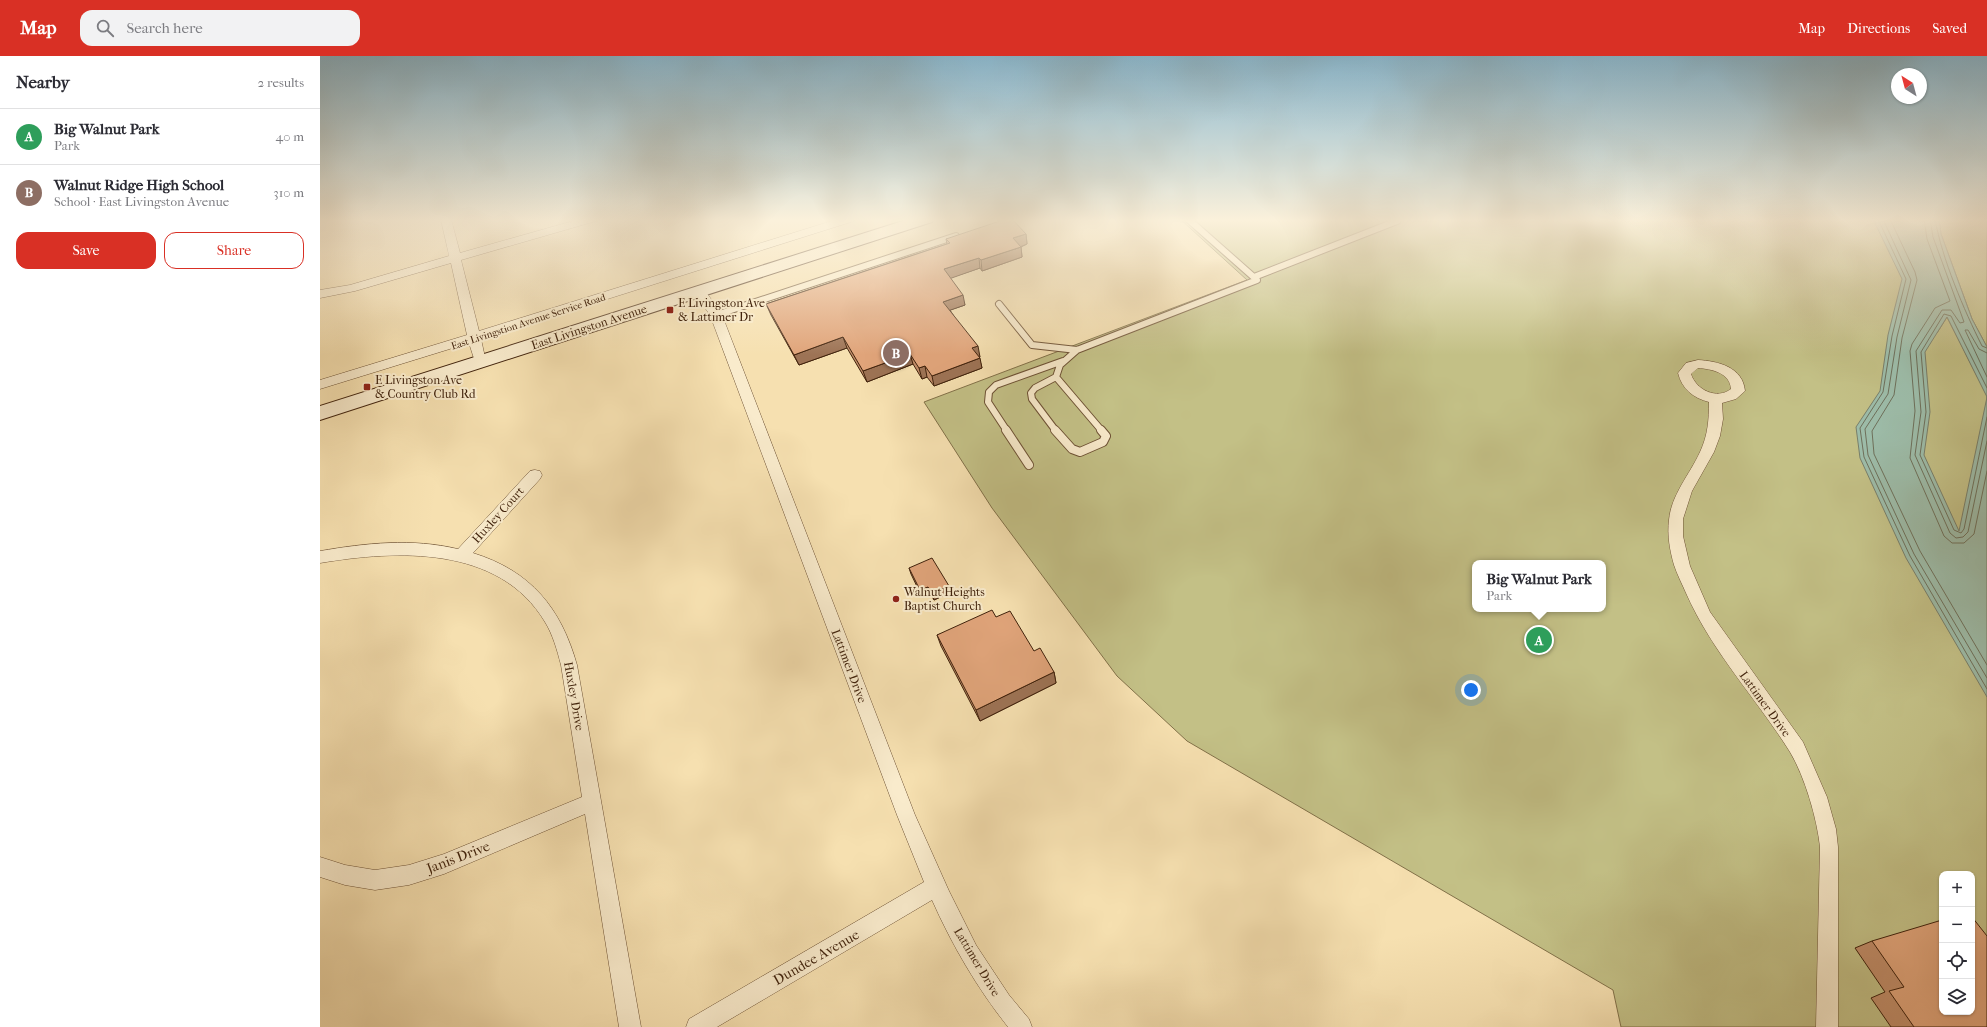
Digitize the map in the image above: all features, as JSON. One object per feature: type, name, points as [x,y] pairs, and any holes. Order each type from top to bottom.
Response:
[{"type":"main road","name":"East Livingston Avenue","points":[[320,414],[786,264]]},
{"type":"street","points":[[320,294],[351,288],[434,264]]},
{"type":"street","points":[[457,264],[480,362]]},
{"type":"street","name":"East Livingstion Avenue Service Road","points":[[320,386],[707,264]]},
{"type":"street","name":"Lattimer Drive","points":[[700,292],[716,315],[935,888],[988,984],[1021,1027]]},
{"type":"street","name":"Lattimer Drive","points":[[1715,398],[1716,418],[1713,436],[1707,452],[1685,491],[1676,519],[1676,536],[1682,566],[1704,616],[1736,665],[1797,748],[1818,797],[1827,828],[1829,847],[1827,1027]]},
{"type":"street","name":"Huxley Court","points":[[461,556],[535,475]]},
{"type":"street","name":"Huxley Drive","points":[[320,557],[364,550],[395,548],[429,550],[481,561],[509,576],[532,595],[554,623],[560,636],[569,665],[630,1027]]},
{"type":"street","name":"Janis Drive","points":[[320,867],[345,875],[375,880],[409,875],[444,864],[591,802]]},
{"type":"street","name":"Dundee Avenue","points":[[697,1027],[935,888]]},
{"type":"lane","points":[[716,315],[871,264]]},
{"type":"lane","points":[[1056,377],[1035,388],[1031,393],[1032,399],[1066,445],[1075,452],[1083,452],[1098,446],[1105,441],[1106,436],[1056,377],[1056,371],[1066,359],[1077,350],[1257,280],[1240,264]]},
{"type":"lane","points":[[1254,277],[1286,264]]},
{"type":"lane","points":[[999,304],[1032,345],[1077,350]]},
{"type":"lane","points":[[1029,465],[988,402],[989,392],[996,385],[1066,359]]},
{"type":"shaded area","points":[[1230,264],[1917,264],[1937,333],[1947,317],[1978,378],[1987,378],[1987,1027],[1621,1027],[1613,990],[1187,741],[1117,676],[992,508],[924,402],[1247,280]]},
{"type":"shaded area","points":[[1952,264],[1987,264],[1987,347],[1972,319]]},
{"type":"water","points":[[1895,264],[1952,264],[1972,319],[1987,347],[1987,397],[1987,697],[1906,558],[1860,458],[1856,427],[1880,391],[1888,335],[1902,279]],"holes":[[[1947,317],[1987,397],[1959,531],[1924,455],[1930,412],[1925,352]]]},
{"type":"building","points":[[886,264],[959,264],[944,269],[963,295],[943,302],[978,346],[972,348],[980,358],[932,376],[925,366],[919,368],[910,354],[863,371],[843,337],[794,355],[766,304]]},
{"type":"building","points":[[932,558],[949,586],[932,593],[928,587],[920,590],[909,568]]},
{"type":"building","points":[[992,610],[996,617],[1010,611],[1034,651],[1040,648],[1054,672],[976,710],[937,635]]},
{"type":"building","points":[[1939,921],[1939,1015],[1975,1015],[1975,921],[1987,936],[1987,1027],[1914,1027],[1889,991],[1904,987],[1872,941]]},
{"type":"place","name":"E Livingston Ave & Lattimer Dr","points":[[670,310]]},
{"type":"place","name":"Walnut Ridge High School","points":[[896,353]]},
{"type":"place","name":"E Livingston Ave & Country Club Rd","points":[[367,387]]},
{"type":"place","name":"Walnut Heights Baptist Church","points":[[896,599]]},
{"type":"place","name":"Big Walnut Park","points":[[1539,640]]}]
